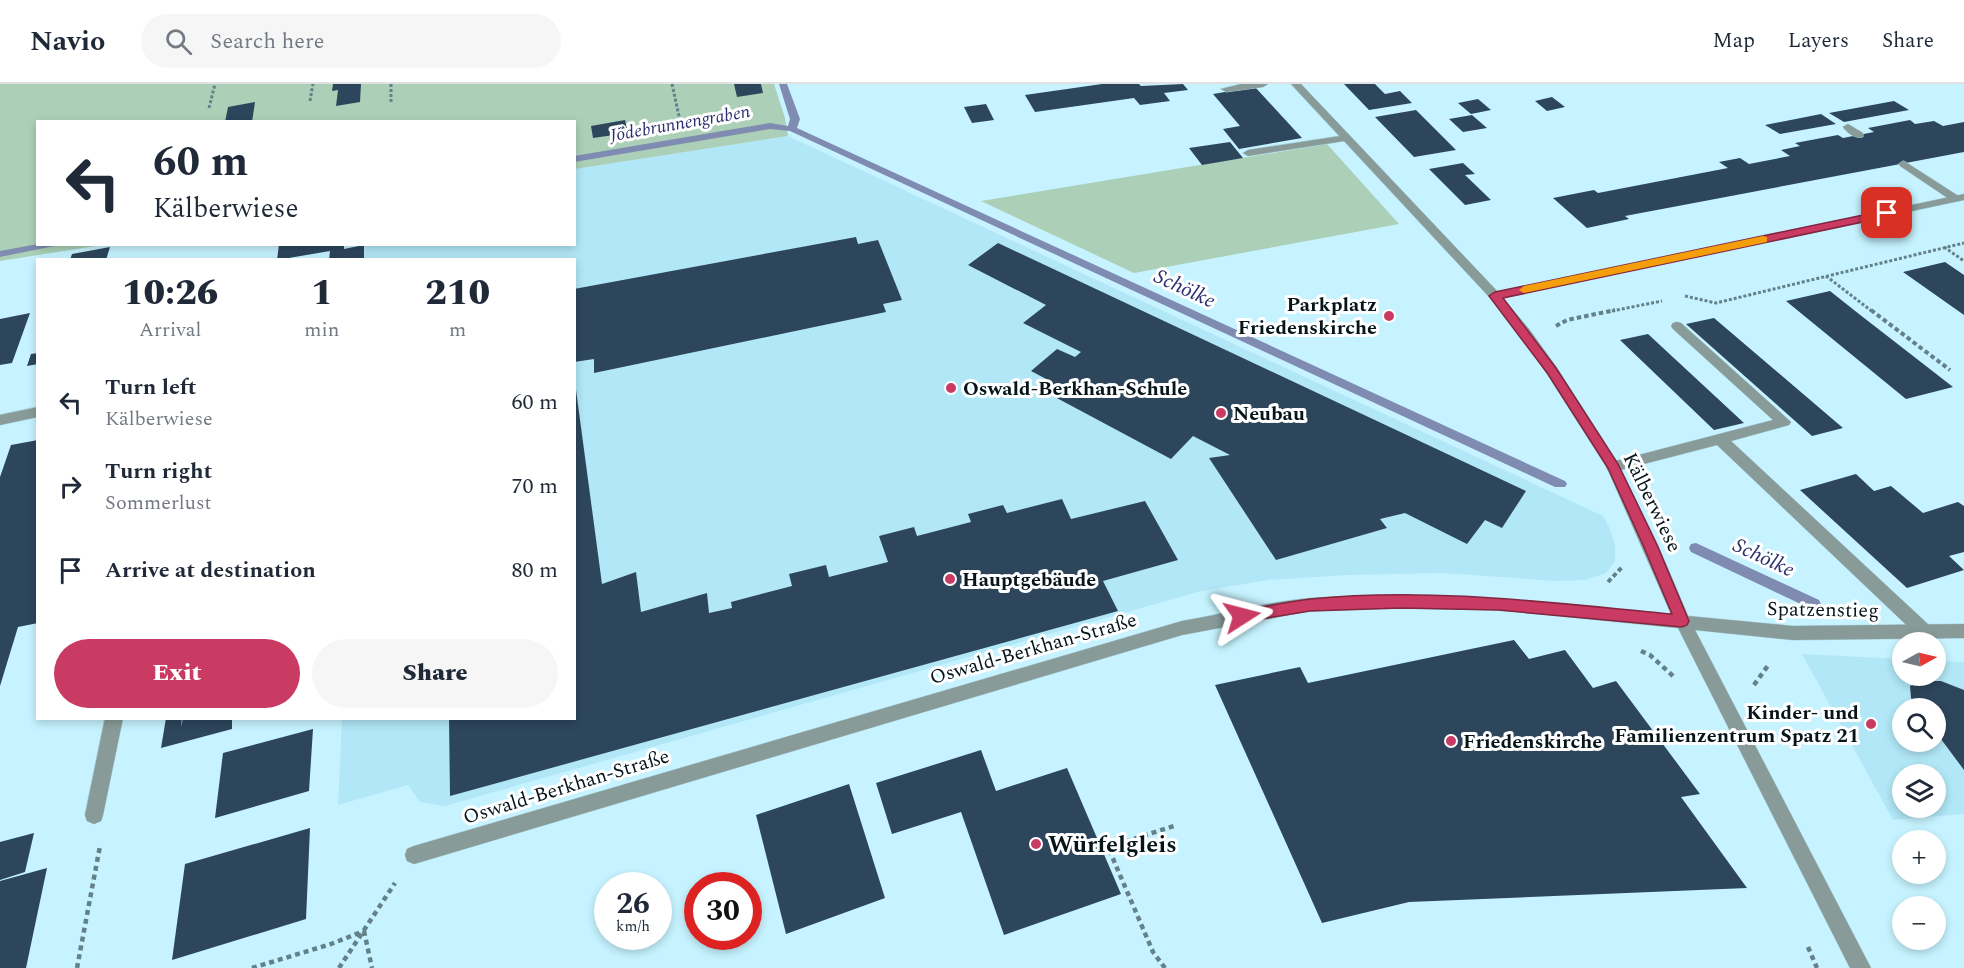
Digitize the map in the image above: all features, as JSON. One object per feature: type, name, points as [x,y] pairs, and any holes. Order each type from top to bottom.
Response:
[{"type":"street","points":[[1226,89],[1263,84]]},
{"type":"street","name":"Kälberwiese","points":[[1296,84],[1495,296],[1525,332],[1552,371],[1613,467],[1650,545],[1682,621],[1862,968]]},
{"type":"street","points":[[1848,127],[1859,135]]},
{"type":"street","points":[[1248,153],[1347,138]]},
{"type":"street","points":[[1904,164],[1960,198]]},
{"type":"street","points":[[1495,296],[1960,198]]},
{"type":"street","points":[[1613,467],[1784,422],[1677,326]]},
{"type":"street","points":[[0,420],[36,412]]},
{"type":"street","points":[[1720,439],[1924,631]]},
{"type":"street","name":"Oswald-Berkhan-Straße","points":[[414,855],[1182,628],[1242,616],[1310,605],[1401,602],[1498,604],[1682,621]]},
{"type":"street","name":"Spatzenstieg","points":[[1682,621],[1792,633],[1964,631]]},
{"type":"street","points":[[94,815],[114,720]]},
{"type":"path","points":[[209,108],[214,84]]},
{"type":"path","points":[[310,101],[313,84]]},
{"type":"path","points":[[391,84],[391,102]]},
{"type":"path","points":[[672,84],[682,130]]},
{"type":"path","points":[[1677,298],[1688,296],[1716,303],[1964,243]]},
{"type":"path","points":[[1944,247],[1964,261]]},
{"type":"path","points":[[1826,276],[1950,370]]},
{"type":"path","points":[[1550,329],[1567,320],[1666,300]]},
{"type":"path","points":[[1631,648],[1650,655],[1674,677]]},
{"type":"path","points":[[77,968],[102,832],[94,815]]},
{"type":"path","points":[[1165,968],[1153,952],[1108,848],[1177,825]]},
{"type":"path","points":[[339,968],[414,855]]},
{"type":"path","points":[[252,968],[331,944],[364,931]]},
{"type":"path","points":[[364,931],[372,968]]},
{"type":"path","points":[[1804,938],[1817,968]]},
{"type":"shaded area","name":"Oswald-Berkhan-Schule","points":[[788,136],[1603,516],[1615,545],[1615,561],[1606,573],[1585,580],[1557,581],[1443,573],[1348,575],[1269,580],[1201,591],[445,806],[420,802],[408,785],[338,805],[342,720],[576,720],[576,258],[364,258],[365,246],[576,246],[576,169]]},
{"type":"shaded area","name":"Kinder- und Familienzentrum Spatz 21","points":[[1802,654],[1892,658],[1892,686],[1946,686],[1946,661],[1964,662],[1964,814],[1946,816],[1946,764],[1892,764],[1892,818],[1917,818],[1893,820]]},
{"type":"green space","points":[[0,84],[774,84],[785,118],[788,136],[576,169],[576,120],[36,120],[36,246],[96,246],[0,261]]},
{"type":"green space","points":[[1327,144],[1399,224],[1134,273],[981,201]]},
{"type":"building","points":[[333,84],[361,84],[360,102],[336,106],[338,90],[332,91]]},
{"type":"building","points":[[734,84],[761,84],[763,93],[737,97]]},
{"type":"building","points":[[1102,84],[1139,84],[1141,86],[1183,84],[1188,90],[1164,93],[1170,101],[1140,105],[1134,98],[1035,112],[1025,95]]},
{"type":"building","points":[[1344,84],[1375,84],[1385,94],[1400,91],[1412,103],[1369,110]]},
{"type":"building","points":[[1255,87],[1302,138],[1239,149],[1223,129],[1240,126],[1213,94]]},
{"type":"building","points":[[1552,97],[1565,107],[1547,111],[1535,101]]},
{"type":"building","points":[[1478,99],[1491,110],[1471,114],[1458,103]]},
{"type":"building","points":[[1894,101],[1909,110],[1844,122],[1829,113]]},
{"type":"building","points":[[255,102],[252,120],[225,120],[228,107]]},
{"type":"building","points":[[986,104],[994,120],[972,123],[964,107]]},
{"type":"building","points":[[1416,110],[1456,150],[1414,157],[1375,117]]},
{"type":"building","points":[[1821,114],[1836,124],[1780,134],[1765,125]]},
{"type":"building","points":[[1472,115],[1487,128],[1463,132],[1449,119]]},
{"type":"building","points":[[625,120],[628,133],[593,138],[591,126]]},
{"type":"building","points":[[1910,120],[1915,124],[1934,121],[1943,126],[1964,122],[1964,152],[1625,216],[1629,219],[1587,228],[1553,198],[1594,190],[1598,193],[1728,168],[1719,162],[1740,158],[1749,164],[1790,156],[1781,150],[1800,146],[1795,143],[1838,135],[1843,138],[1874,132],[1868,128]]},
{"type":"building","points":[[1230,142],[1243,158],[1202,165],[1189,148]]},
{"type":"building","points":[[1463,163],[1475,174],[1465,175],[1491,200],[1465,205],[1429,169]]},
{"type":"building","points":[[856,237],[858,244],[878,240],[902,300],[883,304],[886,312],[594,373],[594,359],[576,362],[576,289]]},
{"type":"building","name":"Neubau","points":[[998,243],[1526,491],[1502,528],[1485,520],[1467,544],[1405,513],[1380,519],[1387,528],[1276,560],[1209,458],[1230,455],[1193,436],[1171,459],[1040,389],[1050,381],[1031,371],[1057,349],[1075,357],[1081,352],[1023,323],[1046,305],[968,265]]},
{"type":"building","points":[[279,246],[344,246],[344,249],[364,246],[364,258],[329,258],[330,251],[277,258]]},
{"type":"building","points":[[110,247],[107,258],[71,258],[72,254]]},
{"type":"building","points":[[1945,262],[1964,275],[1964,315],[1903,272]]},
{"type":"building","points":[[1830,291],[1953,387],[1906,399],[1786,301]]},
{"type":"building","points":[[30,313],[12,363],[0,365],[0,319]]},
{"type":"building","points":[[1714,318],[1843,428],[1812,436],[1686,324]]},
{"type":"building","points":[[1648,334],[1744,423],[1714,430],[1620,340]]},
{"type":"building","points":[[36,353],[36,364],[27,366],[31,354]]},
{"type":"building","name":"Hauptgebäude","points":[[576,390],[602,584],[636,572],[641,612],[707,593],[709,613],[732,608],[731,602],[792,586],[789,574],[826,565],[829,577],[888,562],[879,536],[914,527],[917,536],[971,522],[968,514],[1003,505],[1007,513],[1062,499],[1071,519],[1145,501],[1178,560],[1103,581],[1118,611],[450,796],[449,720],[576,720]]},
{"type":"building","points":[[36,440],[36,623],[18,627],[0,686],[0,477],[11,445]]},
{"type":"building","points":[[1856,474],[1874,491],[1891,486],[1923,513],[1958,502],[1964,506],[1964,552],[1949,556],[1964,570],[1907,588],[1800,490]]},
{"type":"building","name":"Friedenskirche","points":[[1514,640],[1529,659],[1565,650],[1593,688],[1616,681],[1700,794],[1681,797],[1747,888],[1409,902],[1322,923],[1215,685],[1300,667],[1308,683]]},
{"type":"building","points":[[1946,683],[1964,690],[1964,770],[1946,746],[1946,698],[1911,698],[1910,686],[1946,686]]},
{"type":"building","points":[[166,720],[182,720],[181,727],[183,720],[232,720],[232,729],[161,748]]},
{"type":"building","points":[[313,729],[309,791],[215,818],[223,753]]},
{"type":"building","name":"Würfelgleis","points":[[981,750],[996,791],[1067,768],[1121,894],[1004,935],[961,812],[892,834],[876,783]]},
{"type":"building","points":[[849,784],[885,898],[786,934],[756,815]]},
{"type":"building","points":[[310,828],[306,919],[172,960],[185,864]]},
{"type":"building","points":[[34,833],[25,872],[0,880],[0,842]]},
{"type":"building","points":[[47,868],[26,968],[0,968],[0,881]]},
{"type":"waterway","points":[[783,84],[795,119],[792,129]]},
{"type":"waterway","name":"Jödebrunnengraben","points":[[576,159],[770,126],[792,129]]},
{"type":"waterway","name":"Schölke","points":[[792,129],[1560,484]]},
{"type":"waterway","name":"Jödebrunnengraben","points":[[0,254],[47,246]]},
{"type":"waterway","name":"Schölke","points":[[1696,548],[1814,604]]},
{"type":"slow traffic","points":[[1524,290],[1763,240]]},
{"type":"place","name":"Parkplatz Friedenskirche","points":[[1389,316]]},
{"type":"place","name":"Oswald-Berkhan-Schule","points":[[951,388]]},
{"type":"place","name":"Neubau","points":[[1221,413]]},
{"type":"place","name":"Hauptgebäude","points":[[950,579]]},
{"type":"place","name":"Kinder- und Familienzentrum Spatz 21","points":[[1871,724]]},
{"type":"place","name":"Friedenskirche","points":[[1451,741]]},
{"type":"place","name":"Würfelgleis","points":[[1036,844]]},
{"type":"route","points":[[1242,616],[1310,605],[1401,602],[1498,604],[1682,621],[1650,545],[1613,467],[1552,371],[1525,332],[1495,296],[1887,213]]}]
